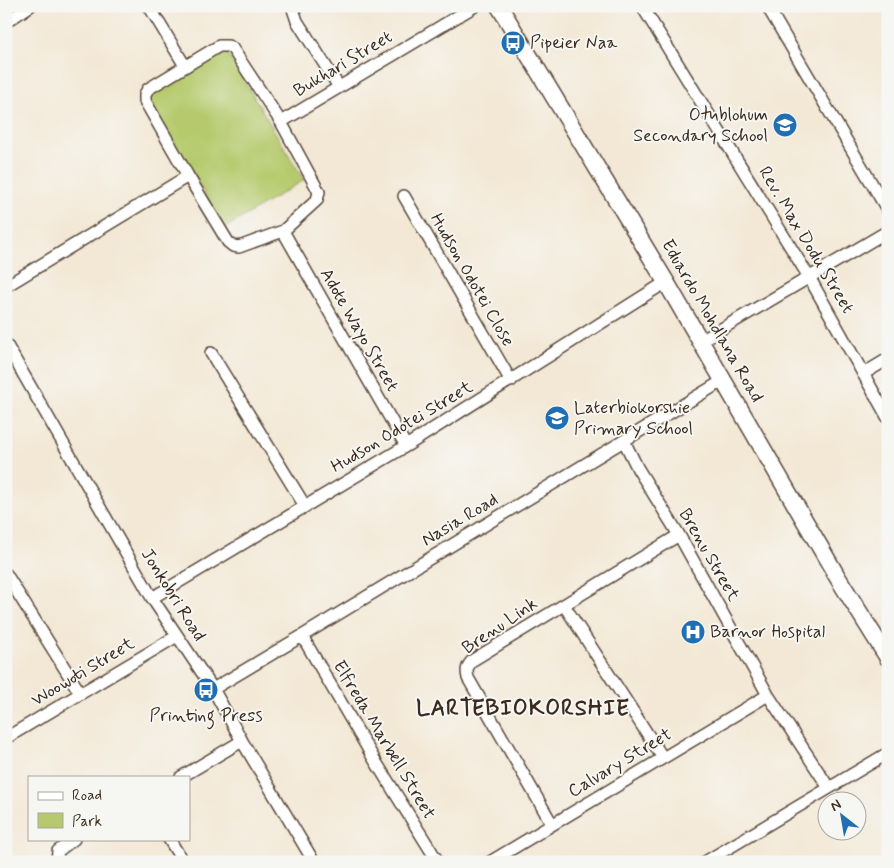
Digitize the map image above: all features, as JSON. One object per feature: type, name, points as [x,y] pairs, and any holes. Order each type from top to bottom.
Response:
[{"type":"main road","name":"Eduardo Mohdlana Road","points":[[499,6],[666,282],[838,578],[888,658]]},
{"type":"street","points":[[6,22],[30,6]]},
{"type":"street","points":[[149,6],[186,66]]},
{"type":"street","points":[[292,6],[296,21],[339,87]]},
{"type":"street","name":"Bukhari Street","points":[[281,122],[475,6]]},
{"type":"street","name":"Rev. Max Dodu Street","points":[[642,6],[810,277],[888,418]]},
{"type":"street","points":[[767,6],[888,211]]},
{"type":"street","points":[[219,46],[228,46],[232,48],[281,122],[318,192],[317,200],[283,231],[239,247],[233,246],[228,242],[188,176],[145,101],[144,94],[148,89],[219,46]]},
{"type":"street","points":[[6,286],[188,176]]},
{"type":"street","name":"Hudson Odotei Close","points":[[404,196],[511,381]]},
{"type":"street","name":"Adote Wayo Street","points":[[283,231],[406,446]]},
{"type":"street","points":[[701,341],[888,231]]},
{"type":"street","name":"Hudson Odotei Street","points":[[152,598],[406,446],[666,282]]},
{"type":"street","name":"Jonkobri Road","points":[[6,344],[152,598],[213,689],[314,862]]},
{"type":"street","points":[[211,353],[305,506]]},
{"type":"street","points":[[863,374],[888,359]]},
{"type":"street","name":"Nasia Road","points":[[213,689],[724,380]]},
{"type":"street","name":"Brenu Street","points":[[624,441],[638,469],[679,535],[768,695],[829,788]]},
{"type":"street","name":"Brenu Link","points":[[552,824],[472,687],[466,671],[468,666],[473,660],[679,535]]},
{"type":"street","points":[[6,574],[80,693]]},
{"type":"street","points":[[564,605],[663,758]]},
{"type":"street","name":"Woowoti Street","points":[[6,738],[177,636]]},
{"type":"street","name":"Elfreda Marbell Street","points":[[302,636],[374,759],[438,862]]},
{"type":"street","name":"Calvary Street","points":[[490,862],[768,695]]},
{"type":"street","points":[[183,776],[242,741]]},
{"type":"street","points":[[705,862],[888,753]]},
{"type":"street","points":[[57,862],[58,851],[73,840]]},
{"type":"street","points":[[171,840],[182,862]]},
{"type":"green space","points":[[225,49],[304,180],[225,228],[146,97]]},
{"type":"place","name":"Pipeier Naa","points":[[513,43]]},
{"type":"place","name":"Otublohum Secondary School","points":[[785,125]]},
{"type":"place","name":"Laterbiokorshie Primary School","points":[[557,418]]},
{"type":"place","name":"Barnor Hospital","points":[[693,632]]},
{"type":"place","name":"Printing Press","points":[[206,690]]},
{"type":"district","name":"LARTEBIOKORSHIE","points":[[523,709]]}]
